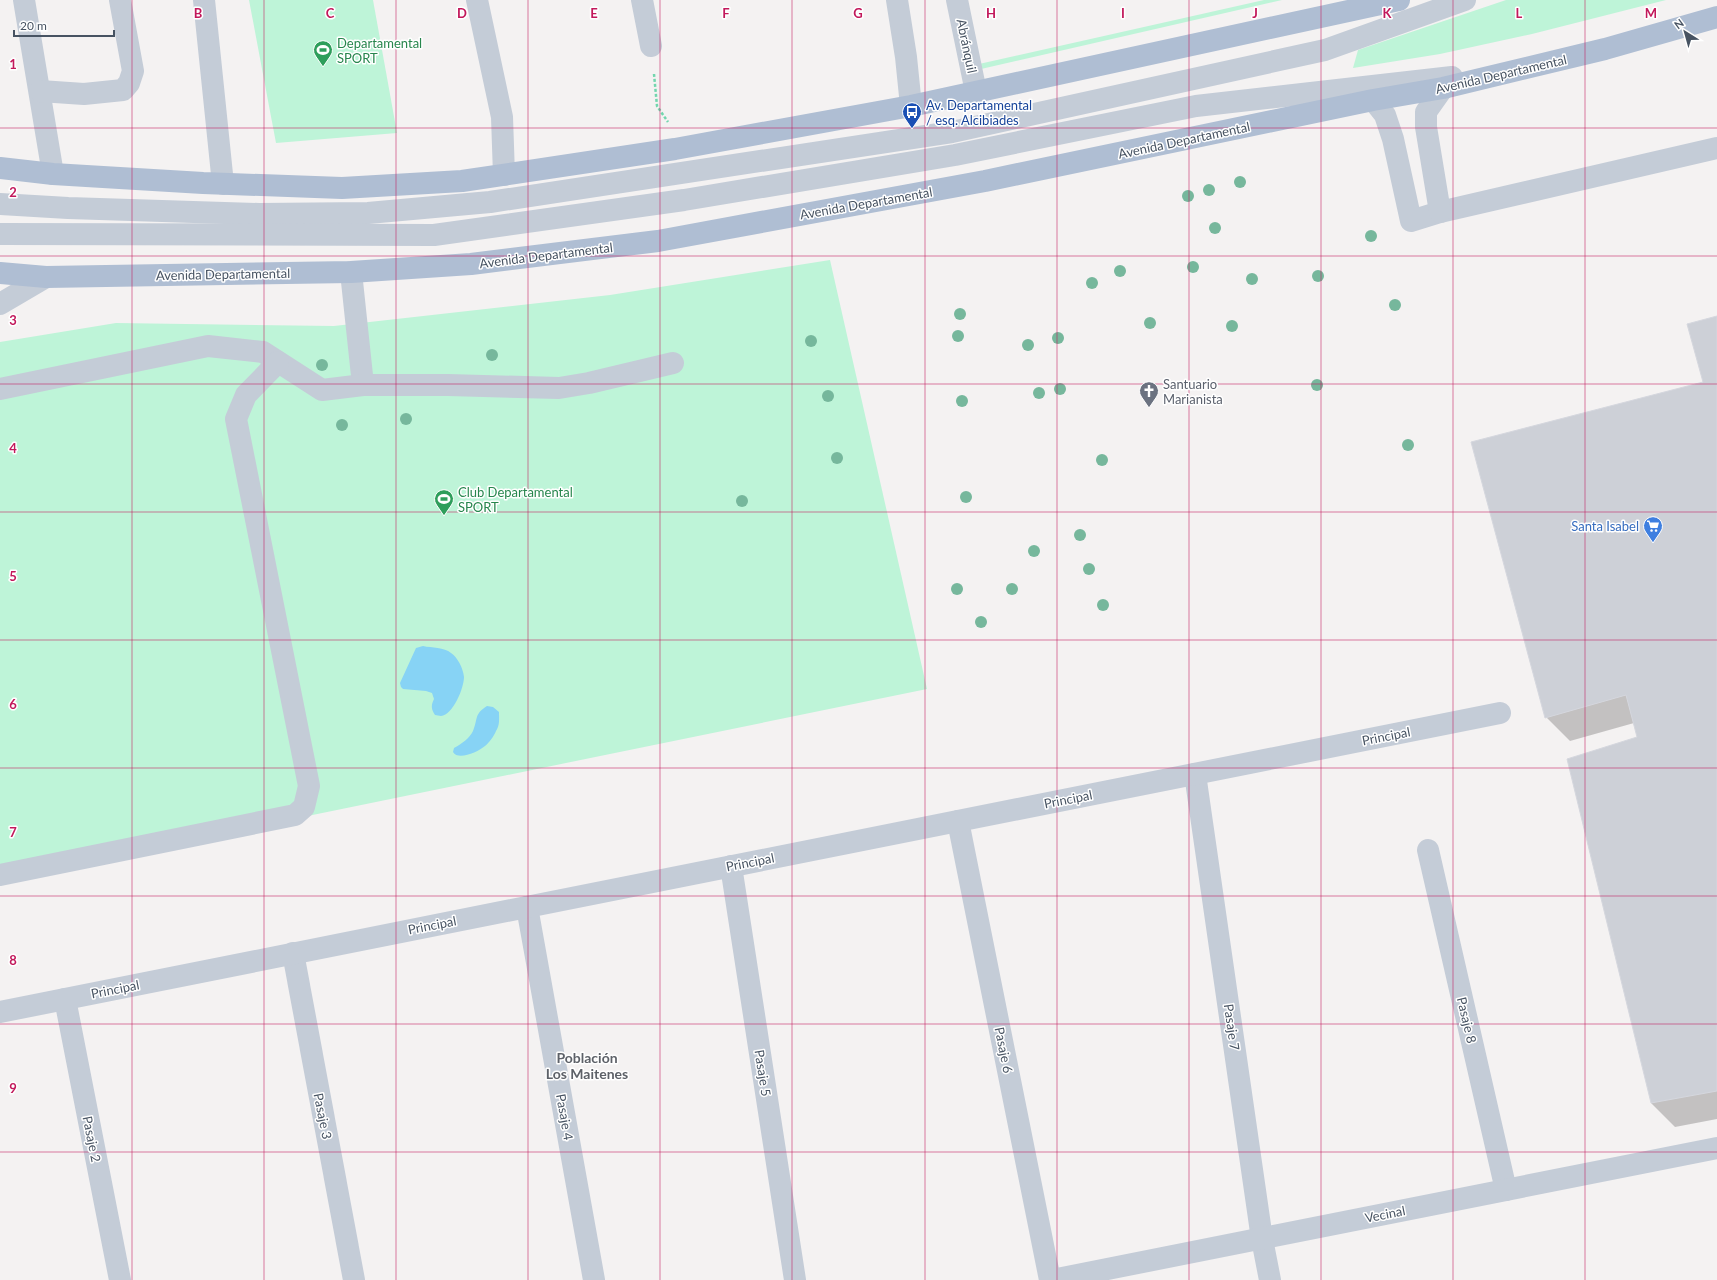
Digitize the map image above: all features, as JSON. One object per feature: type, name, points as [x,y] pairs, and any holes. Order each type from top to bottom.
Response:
[{"type":"main road","points":[[0,168],[53,174],[223,184],[342,188],[462,181],[675,149],[911,106],[1399,0]]},
{"type":"main road","name":"Avenida Departamental","points":[[0,274],[46,277],[351,272],[471,264],[658,241],[985,181],[1373,100],[1443,88],[1605,49],[1717,18]]},
{"type":"street","points":[[24,0],[53,174]]},
{"type":"street","points":[[40,91],[84,94],[122,90],[129,83],[134,71],[120,0]]},
{"type":"street","points":[[204,0],[223,184]]},
{"type":"street","points":[[477,0],[502,117],[504,175]]},
{"type":"street","points":[[642,0],[651,46]]},
{"type":"street","points":[[897,0],[906,57],[911,106]]},
{"type":"street","name":"Abránquil","points":[[957,0],[976,92]]},
{"type":"street","points":[[0,204],[68,208],[259,214],[368,213],[490,202],[952,132],[1325,50],[1466,0]]},
{"type":"street","points":[[0,234],[434,235],[684,200],[955,155],[1196,106],[1526,68]]},
{"type":"street","points":[[1440,212],[1426,127],[1426,112],[1443,88]]},
{"type":"street","points":[[1373,100],[1385,115],[1393,139],[1411,221],[1440,212],[1717,148]]},
{"type":"street","points":[[351,272],[363,385]]},
{"type":"street","points":[[0,304],[46,277]]},
{"type":"street","points":[[0,389],[208,346],[263,352],[322,390],[363,385],[448,385],[559,388],[590,383],[673,363]]},
{"type":"street","points":[[0,876],[295,815],[304,807],[310,786],[236,419],[246,396],[278,362]]},
{"type":"street","name":"Principal","points":[[0,1012],[1500,713]]},
{"type":"street","name":"Pasaje 7","points":[[1195,774],[1262,1239],[1270,1280]]},
{"type":"street","name":"Pasaje 6","points":[[958,821],[1051,1280]]},
{"type":"street","name":"Pasaje 8","points":[[1428,850],[1506,1190]]},
{"type":"street","name":"Pasaje 5","points":[[731,866],[795,1280]]},
{"type":"street","name":"Pasaje 4","points":[[527,907],[594,1280]]},
{"type":"street","name":"Pasaje 3","points":[[293,953],[354,1280]]},
{"type":"street","name":"Pasaje 2","points":[[65,999],[120,1280]]},
{"type":"street","name":"Vecinal","points":[[1051,1280],[1122,1273],[1262,1239],[1717,1148]]},
{"type":"path","points":[[651,46],[657,106],[671,126]]},
{"type":"green space","name":"Departamental SPORT","points":[[249,0],[373,0],[397,133],[276,143]]},
{"type":"green space","points":[[1264,0],[1282,0],[981,69],[979,64]]},
{"type":"green space","points":[[1506,0],[1666,0],[1532,34],[1440,54],[1353,68],[1358,50]]},
{"type":"green space","name":"Club Departamental SPORT","points":[[830,260],[927,689],[0,879],[0,342],[116,323],[334,326],[610,295]]},
{"type":"water","points":[[423,646],[448,651],[454,655],[458,660],[464,677],[460,694],[454,706],[450,711],[441,716],[435,715],[432,709],[434,699],[432,693],[403,689],[401,687],[400,683],[416,648]]},
{"type":"water","points":[[487,706],[493,707],[499,712],[499,722],[493,737],[478,751],[463,756],[456,755],[453,752],[454,748],[470,736],[478,714]]},
{"type":"building","points":[[1717,316],[1717,1091],[1651,1103],[1567,759],[1637,737],[1626,695],[1545,718],[1471,442],[1703,382],[1687,324]]},
{"type":"place","name":"Departamental SPORT","points":[[323,67]]},
{"type":"place","name":"Av. Departamental / esq. Alcibiades","points":[[912,129]]},
{"type":"place","name":"Santuario Marianista","points":[[1149,408]]},
{"type":"place","name":"Club Departamental SPORT","points":[[444,516]]},
{"type":"place","name":"Santa Isabel","points":[[1653,543]]},
{"type":"district","name":"Población Los Maitenes","points":[[587,1066]]}]
